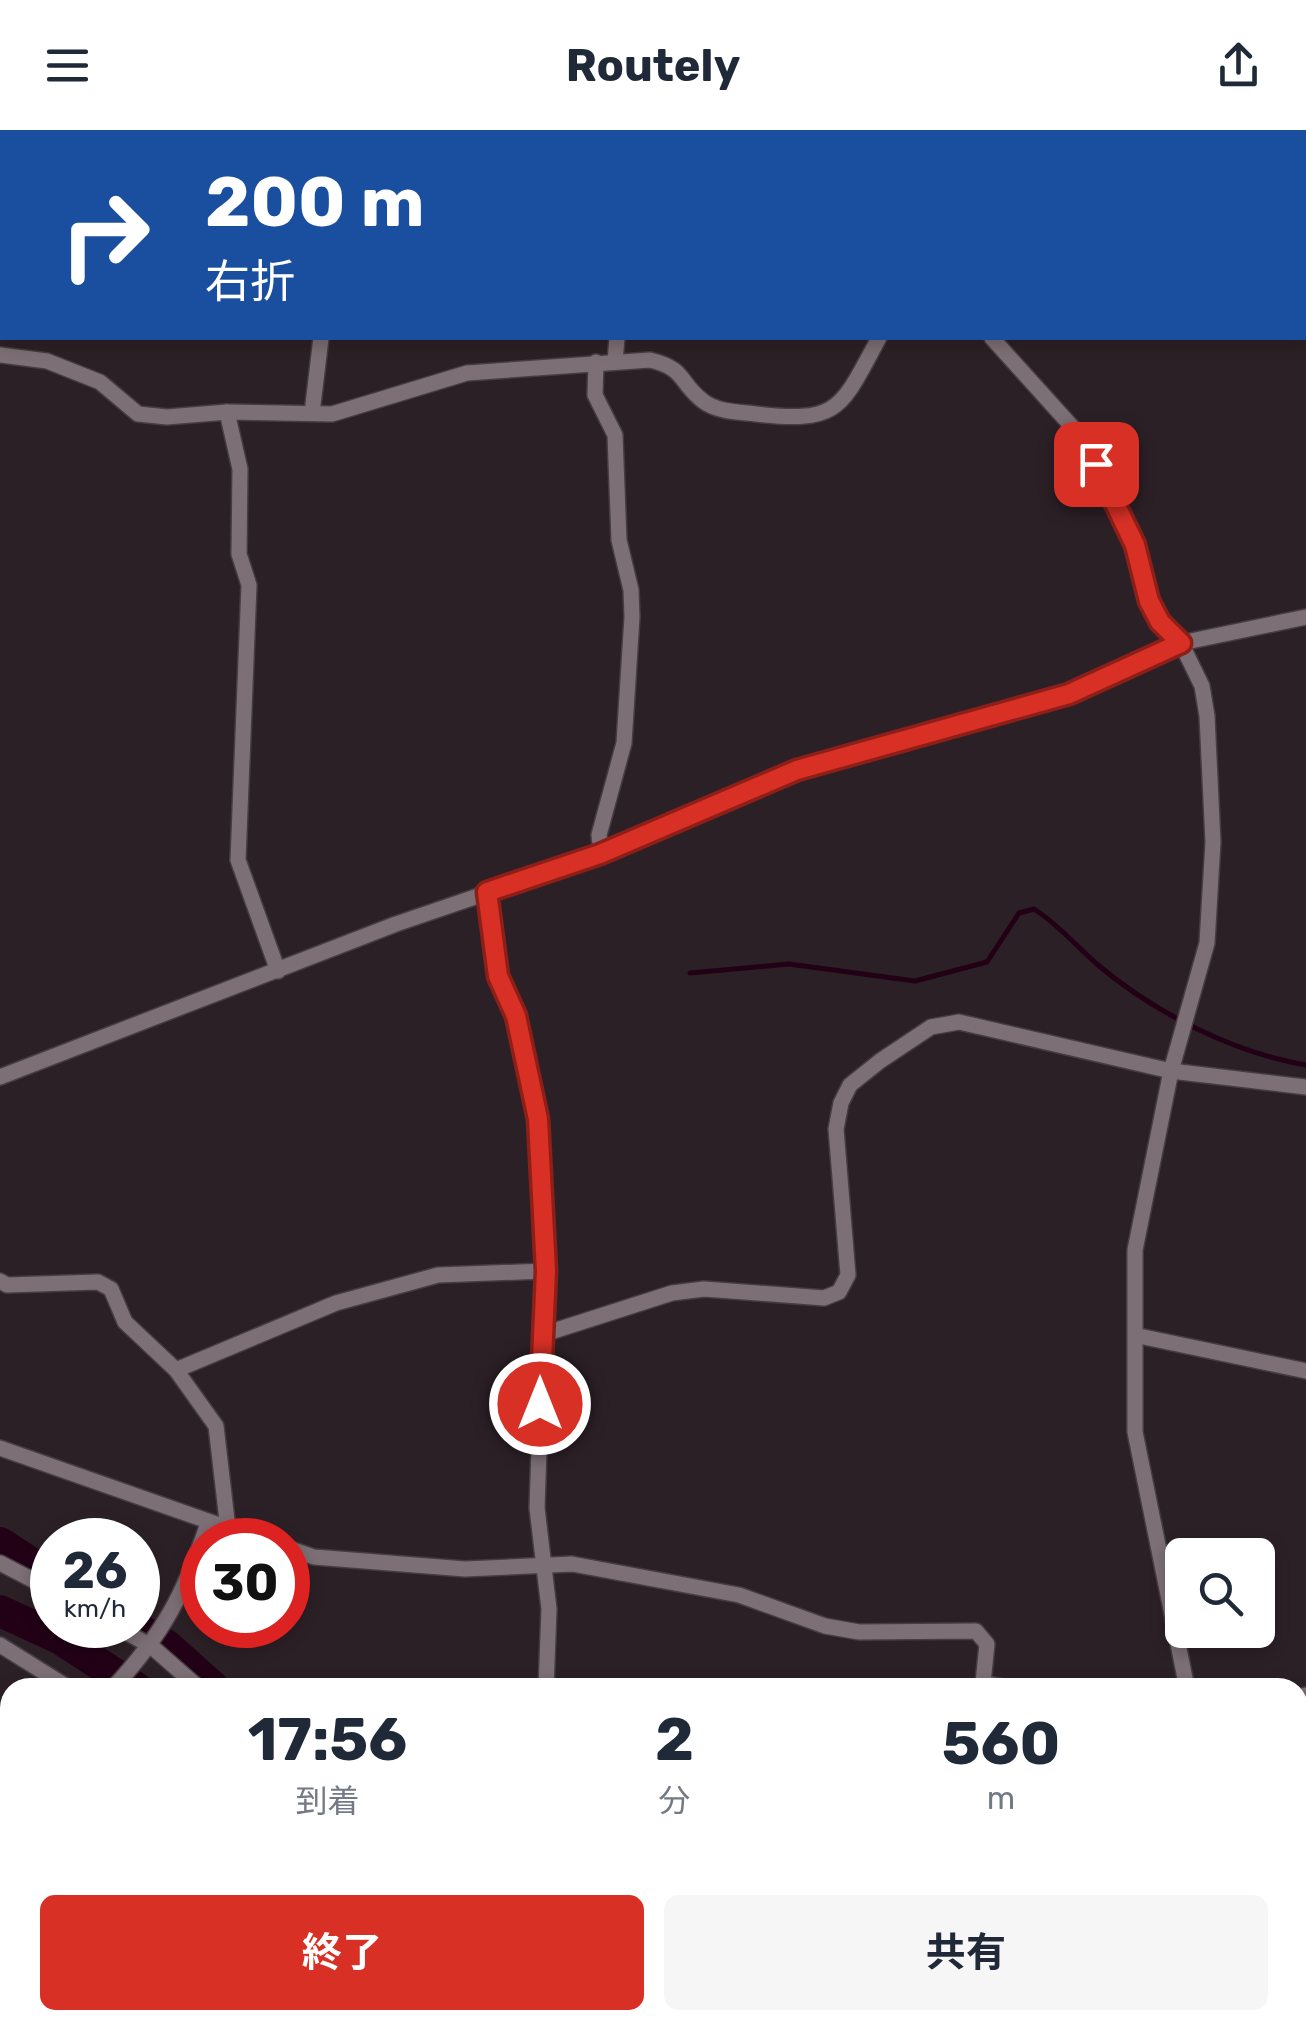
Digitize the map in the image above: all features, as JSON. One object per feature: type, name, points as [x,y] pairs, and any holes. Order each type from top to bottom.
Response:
[{"type":"street","points":[[312,413],[320,340]]},
{"type":"street","points":[[615,361],[618,340]]},
{"type":"street","points":[[0,355],[47,361],[100,382],[138,414],[167,417],[358,408],[467,373],[650,360],[676,367],[702,401],[720,409],[794,418],[820,415],[844,402],[878,340]]},
{"type":"street","points":[[994,340],[1084,440],[1135,545],[1149,601],[1160,622],[1181,643],[1202,686],[1207,716],[1212,842],[1207,943],[1172,1071],[1135,1250],[1135,1432],[1185,1678]]},
{"type":"street","points":[[596,362],[595,395],[614,435],[619,540],[632,604],[624,743],[599,836],[600,854]]},
{"type":"street","points":[[227,412],[240,469],[239,554],[249,585],[238,860],[278,970]]},
{"type":"street","points":[[0,1077],[487,892],[600,854],[797,770],[1041,704],[1181,643],[1306,617]]},
{"type":"street","points":[[487,892],[498,976],[516,1016],[538,1119],[546,1271],[541,1335],[542,1457],[537,1508],[549,1609],[546,1678]]},
{"type":"street","points":[[541,1335],[672,1293],[704,1289],[824,1298],[839,1292],[848,1274],[836,1129],[842,1103],[850,1085],[931,1028],[959,1022],[1172,1071],[1306,1087]]},
{"type":"street","points":[[176,1370],[336,1303],[438,1276],[546,1271]]},
{"type":"street","points":[[0,1281],[8,1285],[98,1282],[111,1289],[125,1322],[176,1370],[216,1426],[227,1518]]},
{"type":"street","points":[[1138,1336],[1306,1370]]},
{"type":"street","points":[[0,1448],[197,1518]]},
{"type":"street","points":[[310,1556],[465,1570],[543,1562],[739,1595],[825,1626],[859,1632],[976,1631],[987,1644],[983,1678]]},
{"type":"street","points":[[0,1563],[30,1579]]},
{"type":"street","points":[[122,1678],[148,1650],[180,1598]]},
{"type":"street","points":[[0,1646],[53,1678]]},
{"type":"street","points":[[145,1648],[186,1678]]},
{"type":"waterway","points":[[690,973],[789,964],[915,981],[987,962],[1019,913],[1034,909],[1120,983],[1170,1015],[1251,1051],[1306,1065]]},
{"type":"waterway","points":[[0,1543],[30,1563]]},
{"type":"waterway","points":[[0,1611],[61,1639],[121,1678]]},
{"type":"waterway","points":[[166,1645],[203,1678]]},
{"type":"route","points":[[540,1404],[546,1271],[538,1119],[516,1016],[498,976],[487,892],[600,854],[797,770],[1069,694],[1181,643],[1160,622],[1149,601],[1135,545],[1096,464]]}]
